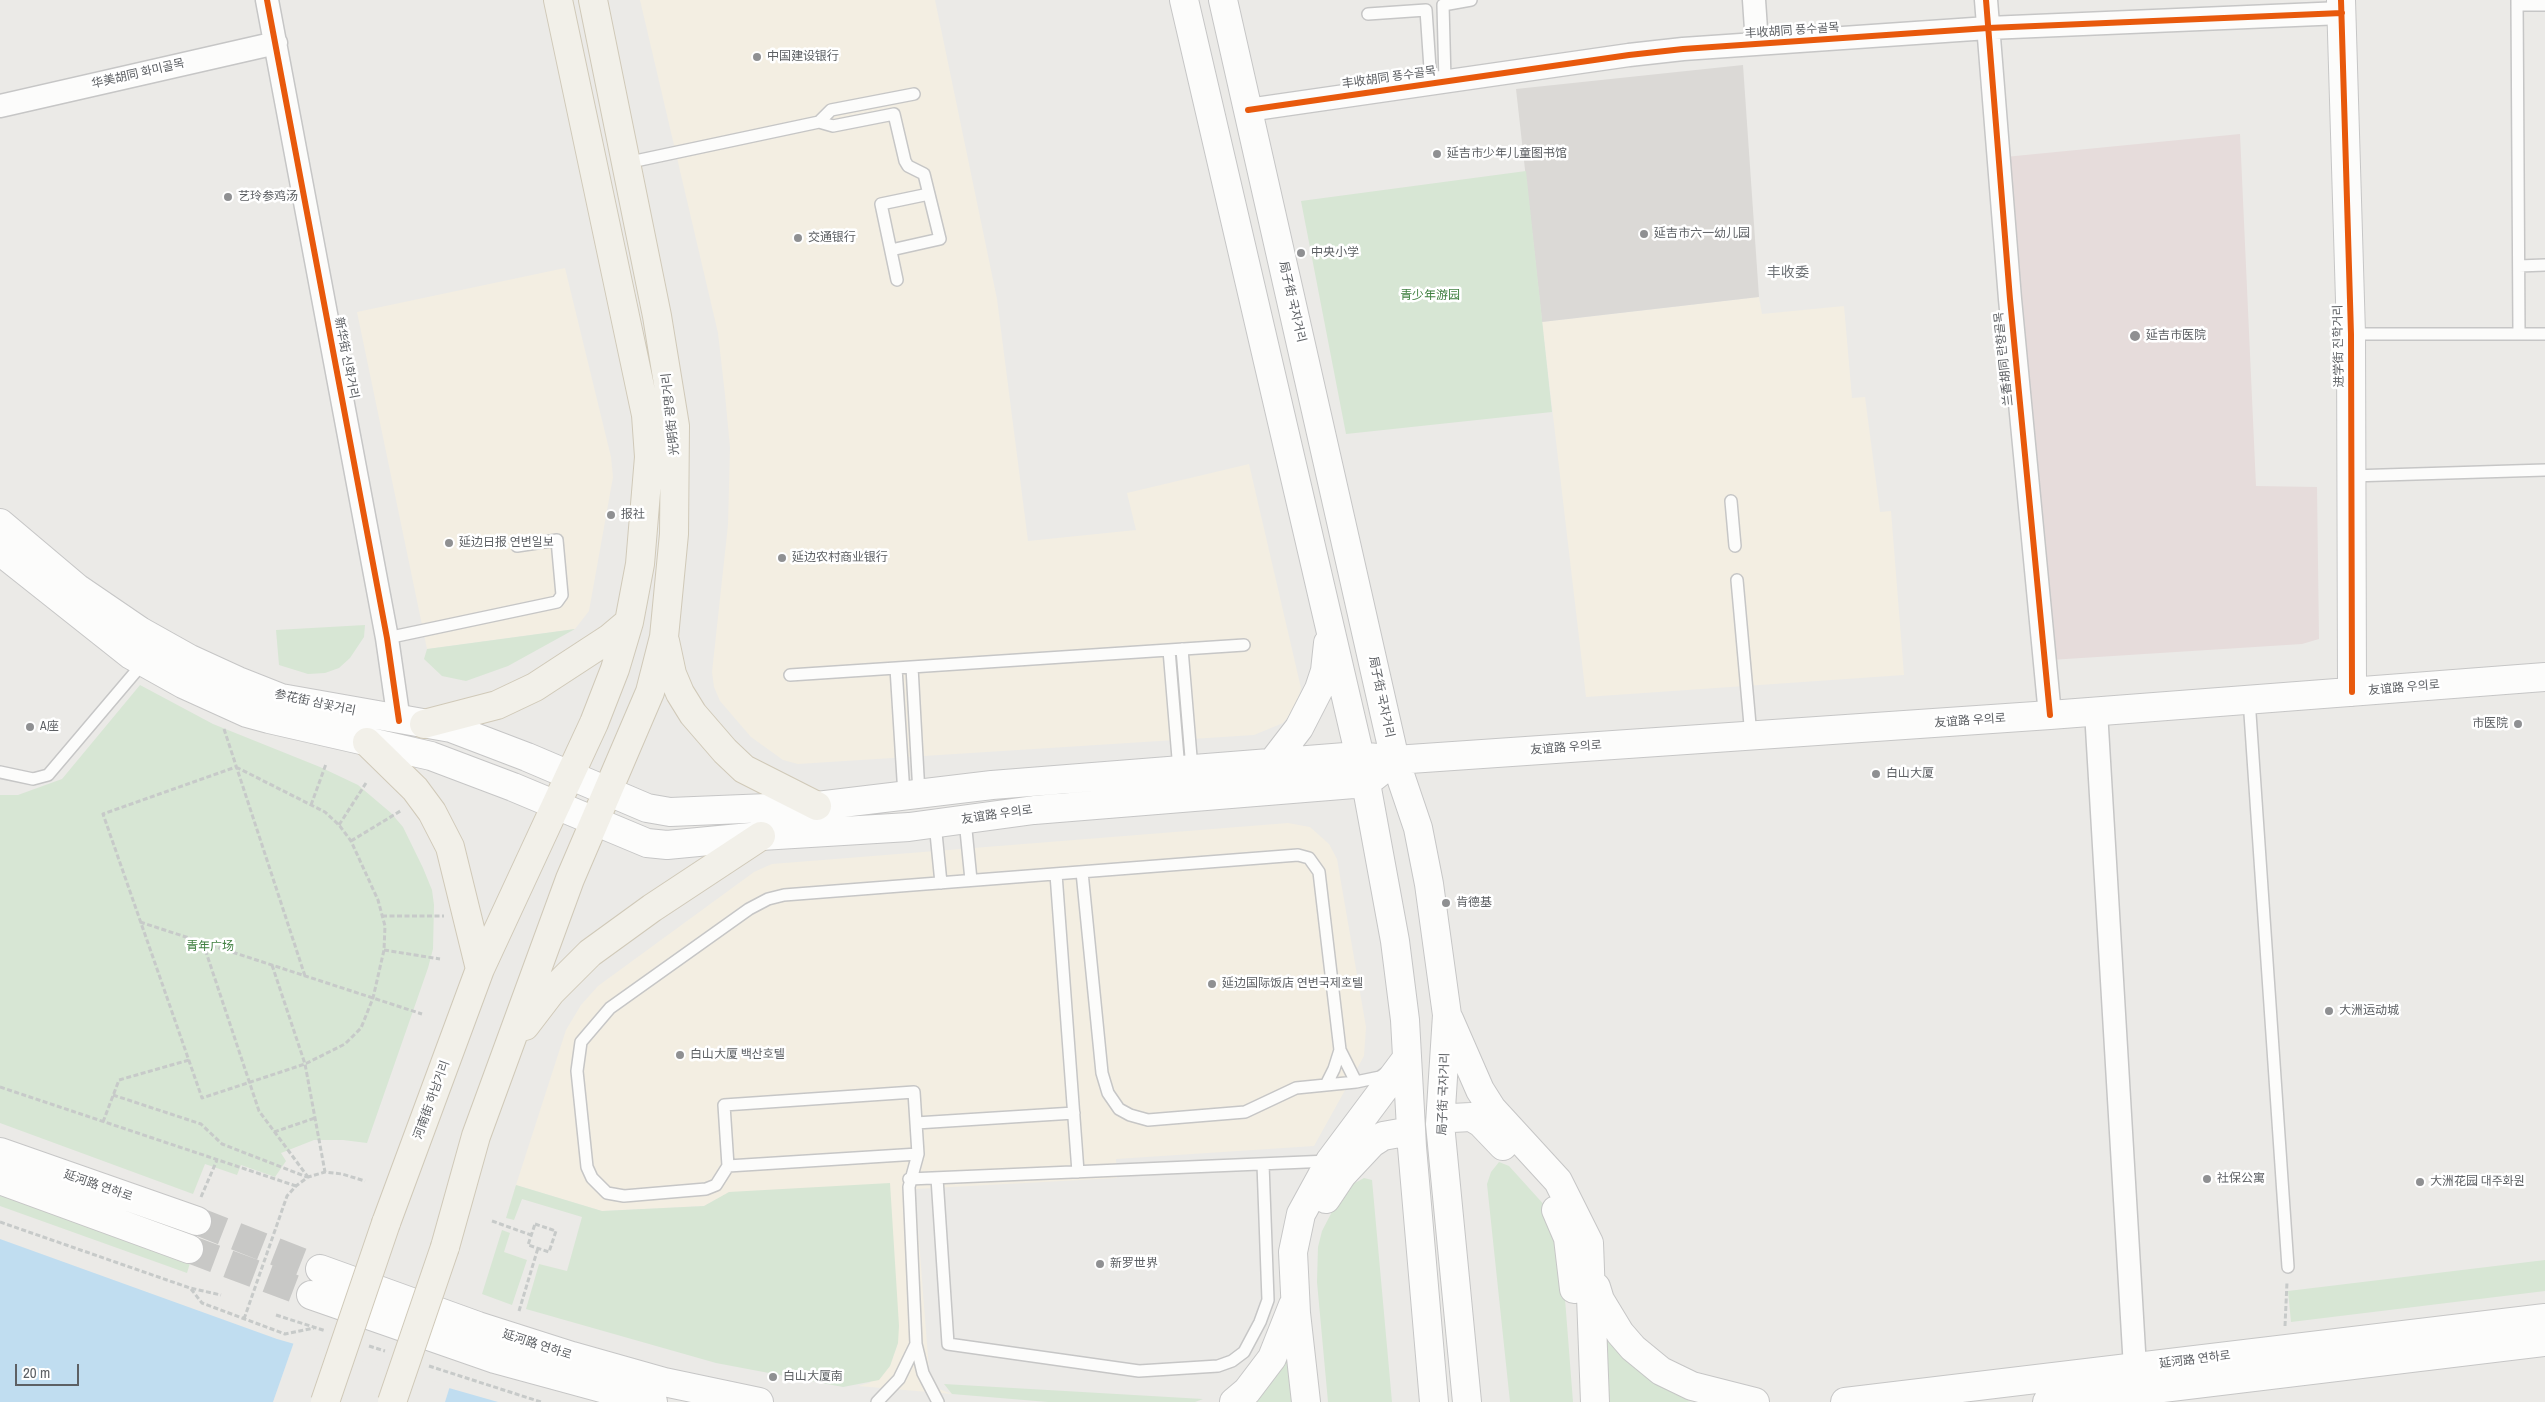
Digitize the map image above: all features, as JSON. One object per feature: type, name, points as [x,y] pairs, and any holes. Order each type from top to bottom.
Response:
[{"type":"main road","name":"光明街 광명거리","points":[[556,805],[608,687],[629,622],[640,564],[649,457],[646,415],[558,0]]},
{"type":"main road","name":"光明街 광명거리","points":[[593,0],[657,316],[675,426],[674,534],[664,637],[650,692],[595,821]]},
{"type":"main road","points":[[1184,0],[1330,624],[1358,756],[1366,783],[1395,941],[1405,1020],[1411,1130],[1434,1402]]},
{"type":"main road","name":"局子街 국자거리","points":[[1222,0],[1395,760],[1418,828],[1424,854],[1447,1015],[1440,1124],[1466,1402]]},
{"type":"main road","name":"进学街 진학거리","points":[[2341,6],[2351,334],[2352,692]]},
{"type":"main road","name":"参花街 삼꽃거리","points":[[0,523],[77,588],[140,631],[190,659],[281,698],[411,723],[451,728],[570,775],[607,792]]},
{"type":"main road","name":"参花街 삼꽃거리","points":[[0,551],[143,663],[246,713],[431,756],[595,821]]},
{"type":"main road","points":[[411,723],[497,705],[535,687],[610,638],[629,622]]},
{"type":"main road","points":[[1272,763],[1299,728],[1320,689],[1330,624]]},
{"type":"main road","points":[[664,637],[672,674],[680,693],[693,714],[724,751],[744,769],[817,806]]},
{"type":"main road","name":"友谊路 우의로","points":[[607,792],[647,808],[670,812],[817,806],[992,785],[1358,756],[1395,760],[2050,715],[2545,676]]},
{"type":"main road","points":[[367,742],[415,789],[432,812],[450,847],[480,969]]},
{"type":"main road","points":[[1366,783],[1395,760]]},
{"type":"main road","name":"友谊路 우의로","points":[[595,821],[648,843],[667,845],[761,836],[935,824],[1034,810],[1366,783]]},
{"type":"main road","name":"河南街 하남거리","points":[[325,1402],[386,1223],[480,969],[556,805]]},
{"type":"main road","points":[[392,1402],[445,1247],[476,1136],[570,879],[595,821]]},
{"type":"main road","points":[[509,1047],[551,992],[590,953],[652,908],[761,836]]},
{"type":"main road","points":[[1447,1015],[1480,1090],[1492,1109],[1549,1170],[1567,1196],[1590,1243],[1594,1402]]},
{"type":"main road","points":[[1306,1402],[1292,1252],[1295,1235],[1310,1194],[1330,1161],[1407,1058]]},
{"type":"main road","points":[[1440,1124],[1460,1116],[1471,1117],[1481,1123],[1554,1204],[1568,1238],[1571,1254],[1583,1402]]},
{"type":"main road","points":[[1318,1402],[1309,1324],[1308,1251],[1318,1216],[1342,1175],[1372,1143],[1383,1136],[1411,1130]]},
{"type":"main road","name":"延河路 연하로","points":[[0,1152],[197,1212]]},
{"type":"main road","points":[[0,1180],[189,1249]]},
{"type":"main road","name":"延河路 연하로","points":[[320,1269],[478,1326],[572,1356],[664,1382],[759,1402]]},
{"type":"main road","points":[[1591,1271],[1600,1300],[1609,1317],[1620,1333],[1647,1361],[1661,1371],[1692,1386],[1755,1402]]},
{"type":"main road","name":"延河路 연하로","points":[[310,1294],[495,1359],[653,1402]]},
{"type":"main road","points":[[1234,1402],[1247,1392],[1272,1358],[1296,1297]]},
{"type":"main road","name":"延河路 연하로","points":[[1845,1402],[2545,1318]]},
{"type":"main road","name":"延河路 연하로","points":[[2047,1402],[2545,1342]]},
{"type":"street","name":"新华街 신화거리","points":[[267,0],[387,638],[411,723]]},
{"type":"street","points":[[1754,0],[1757,44]]},
{"type":"street","name":"兰香胡同 란향골목","points":[[1986,0],[2010,299],[2050,715]]},
{"type":"street","name":"丰收胡同 풍수골목","points":[[1248,110],[1629,55],[1988,28],[2341,6]]},
{"type":"street","name":"华美胡同 화미골목","points":[[0,106],[276,43]]},
{"type":"street","points":[[2096,710],[2135,1368]]},
{"type":"lane","points":[[1438,82],[1444,5],[1471,0]]},
{"type":"lane","points":[[2520,334],[2517,3],[2545,5]]},
{"type":"lane","points":[[1368,14],[1426,10],[1438,82]]},
{"type":"lane","points":[[820,122],[831,110],[914,94]]},
{"type":"lane","points":[[626,163],[820,122],[834,126],[894,114],[905,160],[908,166],[924,174],[940,239],[891,250]]},
{"type":"lane","points":[[897,280],[881,204],[929,194]]},
{"type":"lane","points":[[2519,266],[2545,265]]},
{"type":"lane","points":[[2351,334],[2545,334]]},
{"type":"lane","points":[[2351,476],[2545,470]]},
{"type":"lane","points":[[1731,501],[1734,546]]},
{"type":"lane","points":[[387,638],[557,602],[562,595],[556,540],[517,546]]},
{"type":"lane","points":[[1738,580],[1751,736]]},
{"type":"lane","points":[[790,675],[1244,645]]},
{"type":"lane","points":[[1182,649],[1185,770]]},
{"type":"lane","points":[[1169,650],[1185,770]]},
{"type":"lane","points":[[0,772],[33,779],[48,775],[143,663]]},
{"type":"lane","points":[[911,795],[912,667]]},
{"type":"lane","points":[[896,668],[911,795]]},
{"type":"lane","points":[[2249,699],[2288,1266]]},
{"type":"lane","points":[[965,820],[970,880]]},
{"type":"lane","points":[[935,824],[941,883]]},
{"type":"lane","points":[[938,1402],[924,1373],[916,1344],[909,1179],[918,1154],[914,1092],[724,1104],[728,1166],[716,1185],[706,1189],[624,1196],[607,1193],[599,1188],[587,1167],[577,1071],[581,1042],[610,1008],[749,909],[768,899],[784,895],[1298,855],[1309,858],[1319,872],[1340,1050],[1356,1082]]},
{"type":"lane","points":[[1082,872],[1102,1073],[1108,1093],[1119,1109],[1130,1115],[1148,1120],[1245,1112],[1296,1088],[1356,1082],[1380,1077],[1407,1058]]},
{"type":"lane","points":[[1056,874],[1078,1172]]},
{"type":"lane","points":[[1326,1085],[1340,1050]]},
{"type":"lane","points":[[916,1123],[1074,1113]]},
{"type":"lane","points":[[728,1166],[918,1154]]},
{"type":"lane","points":[[909,1179],[1330,1161]]},
{"type":"lane","points":[[937,1178],[948,1344],[1139,1372],[1218,1366],[1232,1361],[1244,1352],[1260,1322],[1268,1300],[1263,1164]]},
{"type":"lane","points":[[877,1402],[899,1379],[916,1344]]},
{"type":"path","points":[[222,721],[305,976]]},
{"type":"path","points":[[311,804],[326,764]]},
{"type":"path","points":[[236,767],[311,804],[325,812],[351,841],[378,900],[385,926],[384,950],[373,998],[361,1028],[345,1044],[305,1064],[202,1098],[103,814],[236,767]]},
{"type":"path","points":[[339,826],[366,782]]},
{"type":"path","points":[[351,841],[403,809]]},
{"type":"path","points":[[382,916],[447,916]]},
{"type":"path","points":[[140,922],[422,1014]]},
{"type":"path","points":[[203,942],[259,1111],[308,1177]]},
{"type":"path","points":[[384,950],[440,959]]},
{"type":"path","points":[[272,965],[305,1064],[325,1172]]},
{"type":"path","points":[[103,1122],[119,1080],[189,1060]]},
{"type":"path","points":[[0,1087],[296,1186]]},
{"type":"path","points":[[113,1095],[201,1124],[222,1144],[308,1177]]},
{"type":"path","points":[[274,1132],[315,1118]]},
{"type":"path","points":[[197,1212],[217,1160]]},
{"type":"path","points":[[244,1319],[287,1196],[308,1177],[325,1172],[342,1174],[365,1181]]},
{"type":"path","points":[[492,1221],[531,1235]]},
{"type":"path","points":[[0,1222],[190,1288],[221,1295]]},
{"type":"path","points":[[535,1224],[556,1231],[549,1252],[528,1245],[531,1235],[535,1224]]},
{"type":"path","points":[[518,1311],[538,1248]]},
{"type":"path","points":[[2285,1330],[2288,1266]]},
{"type":"path","points":[[190,1288],[202,1303],[285,1334],[316,1328]]},
{"type":"shaded area","points":[[640,0],[935,0],[997,299],[1028,541],[1136,530],[1127,493],[1249,464],[1301,688],[1297,705],[1283,723],[1254,735],[798,764],[783,760],[751,737],[720,701],[714,687],[712,672],[728,525],[730,447],[725,395],[718,333]]},
{"type":"shaded area","name":"延吉市六一幼儿园","points":[[1743,65],[1759,297],[1542,322],[1516,89]]},
{"type":"shaded area","name":"延吉市医院","points":[[2240,134],[2256,486],[2317,487],[2319,639],[2302,644],[2050,660],[2005,157]]},
{"type":"shaded area","points":[[565,268],[611,457],[613,477],[589,611],[575,629],[427,649],[357,312]]},
{"type":"shaded area","points":[[1759,297],[1762,314],[1844,306],[1852,398],[1865,397],[1880,512],[1891,511],[1904,675],[1586,697],[1542,322]]},
{"type":"shaded area","points":[[1288,823],[1310,827],[1329,844],[1337,859],[1366,1027],[1364,1056],[1314,1146],[1116,1159],[1117,1178],[915,1189],[929,1370],[939,1389],[952,1394],[858,1386],[869,1383],[890,1366],[898,1343],[730,1192],[704,1206],[602,1211],[516,1185],[566,1030],[581,1005],[598,986],[754,872],[772,864]]},
{"type":"green space","name":"青少年游园","points":[[1526,171],[1552,412],[1346,434],[1301,201]]},
{"type":"green space","points":[[365,625],[364,637],[350,658],[339,668],[325,673],[308,674],[279,665],[276,630]]},
{"type":"green space","points":[[575,629],[508,666],[466,681],[442,676],[424,659],[427,649]]},
{"type":"green space","name":"青年广场","points":[[140,685],[213,724],[320,767],[358,785],[391,813],[403,827],[432,890],[434,905],[433,949],[428,968],[367,1143],[343,1140],[314,1140],[281,1153],[286,1161],[275,1177],[241,1165],[237,1175],[205,1164],[193,1194],[0,1123],[0,795],[18,795],[62,779]]},
{"type":"green space","points":[[1499,1162],[1509,1166],[1547,1208],[1562,1260],[1573,1402],[1510,1402],[1487,1184],[1491,1172]]},
{"type":"green space","points":[[1364,1178],[1372,1180],[1392,1402],[1328,1402],[1317,1282],[1318,1247],[1322,1231],[1336,1204],[1353,1184]]},
{"type":"green space","points":[[890,1183],[899,1326],[898,1343],[890,1366],[879,1380],[843,1387],[716,1363],[526,1309],[539,1264],[567,1271],[582,1217],[522,1199],[514,1220],[506,1218],[516,1185],[602,1211],[704,1206],[729,1192]]},
{"type":"green space","points":[[0,1195],[190,1263],[187,1273],[0,1206]]},
{"type":"green space","points":[[502,1230],[510,1233],[504,1252],[527,1260],[512,1305],[482,1294]]},
{"type":"green space","points":[[2545,1260],[2545,1291],[2291,1322],[2288,1291]]},
{"type":"green space","points":[[1602,1317],[1707,1399],[1686,1402],[1610,1402]]},
{"type":"green space","points":[[1288,1347],[1297,1402],[1252,1402]]},
{"type":"green space","points":[[944,1384],[1203,1399],[1195,1402],[1048,1402],[952,1394]]},
{"type":"water","points":[[0,1239],[277,1339],[498,1402],[0,1402]]},
{"type":"pier","points":[[294,1342],[450,1386],[445,1402],[273,1402]]},
{"type":"tunnel","points":[[197,1221],[320,1269]]},
{"type":"tunnel","points":[[189,1249],[311,1295]]},
{"type":"cycle path","points":[[267,0],[387,638],[399,721]]},
{"type":"cycle path","points":[[1986,0],[2010,299],[2050,715]]},
{"type":"cycle path","points":[[2341,0],[2351,334],[2352,692]]},
{"type":"cycle path","points":[[1248,110],[1629,55],[1683,49],[1988,28],[2342,13]]},
{"type":"place","name":"中国建设银行","points":[[757,57]]},
{"type":"place","name":"延吉市少年儿童图书馆","points":[[1437,154]]},
{"type":"place","name":"艺玲参鸡汤","points":[[228,197]]},
{"type":"place","name":"延吉市六一幼儿园","points":[[1644,234]]},
{"type":"place","name":"交通银行","points":[[798,238]]},
{"type":"place","name":"中央小学","points":[[1301,253]]},
{"type":"place","name":"延吉市医院","points":[[2135,336]]},
{"type":"place","name":"报社","points":[[611,515]]},
{"type":"place","name":"延边日报 연변일보","points":[[449,543]]},
{"type":"place","name":"延边农村商业银行","points":[[782,558]]},
{"type":"place","name":"市医院","points":[[2518,724]]},
{"type":"place","name":"A座","points":[[30,727]]},
{"type":"place","name":"白山大厦","points":[[1876,774]]},
{"type":"place","name":"肯德基","points":[[1446,903]]},
{"type":"place","name":"延边国际饭店 연변국제호텔","points":[[1212,984]]},
{"type":"place","name":"大洲运动城","points":[[2329,1011]]},
{"type":"place","name":"白山大厦 백산호텔","points":[[680,1055]]},
{"type":"place","name":"社保公寓","points":[[2207,1179]]},
{"type":"place","name":"大洲花园 대주화원","points":[[2420,1182]]},
{"type":"place","name":"新罗世界","points":[[1100,1264]]},
{"type":"place","name":"白山大厦南","points":[[773,1377]]},
{"type":"district","name":"丰收委","points":[[1788,273]]}]
